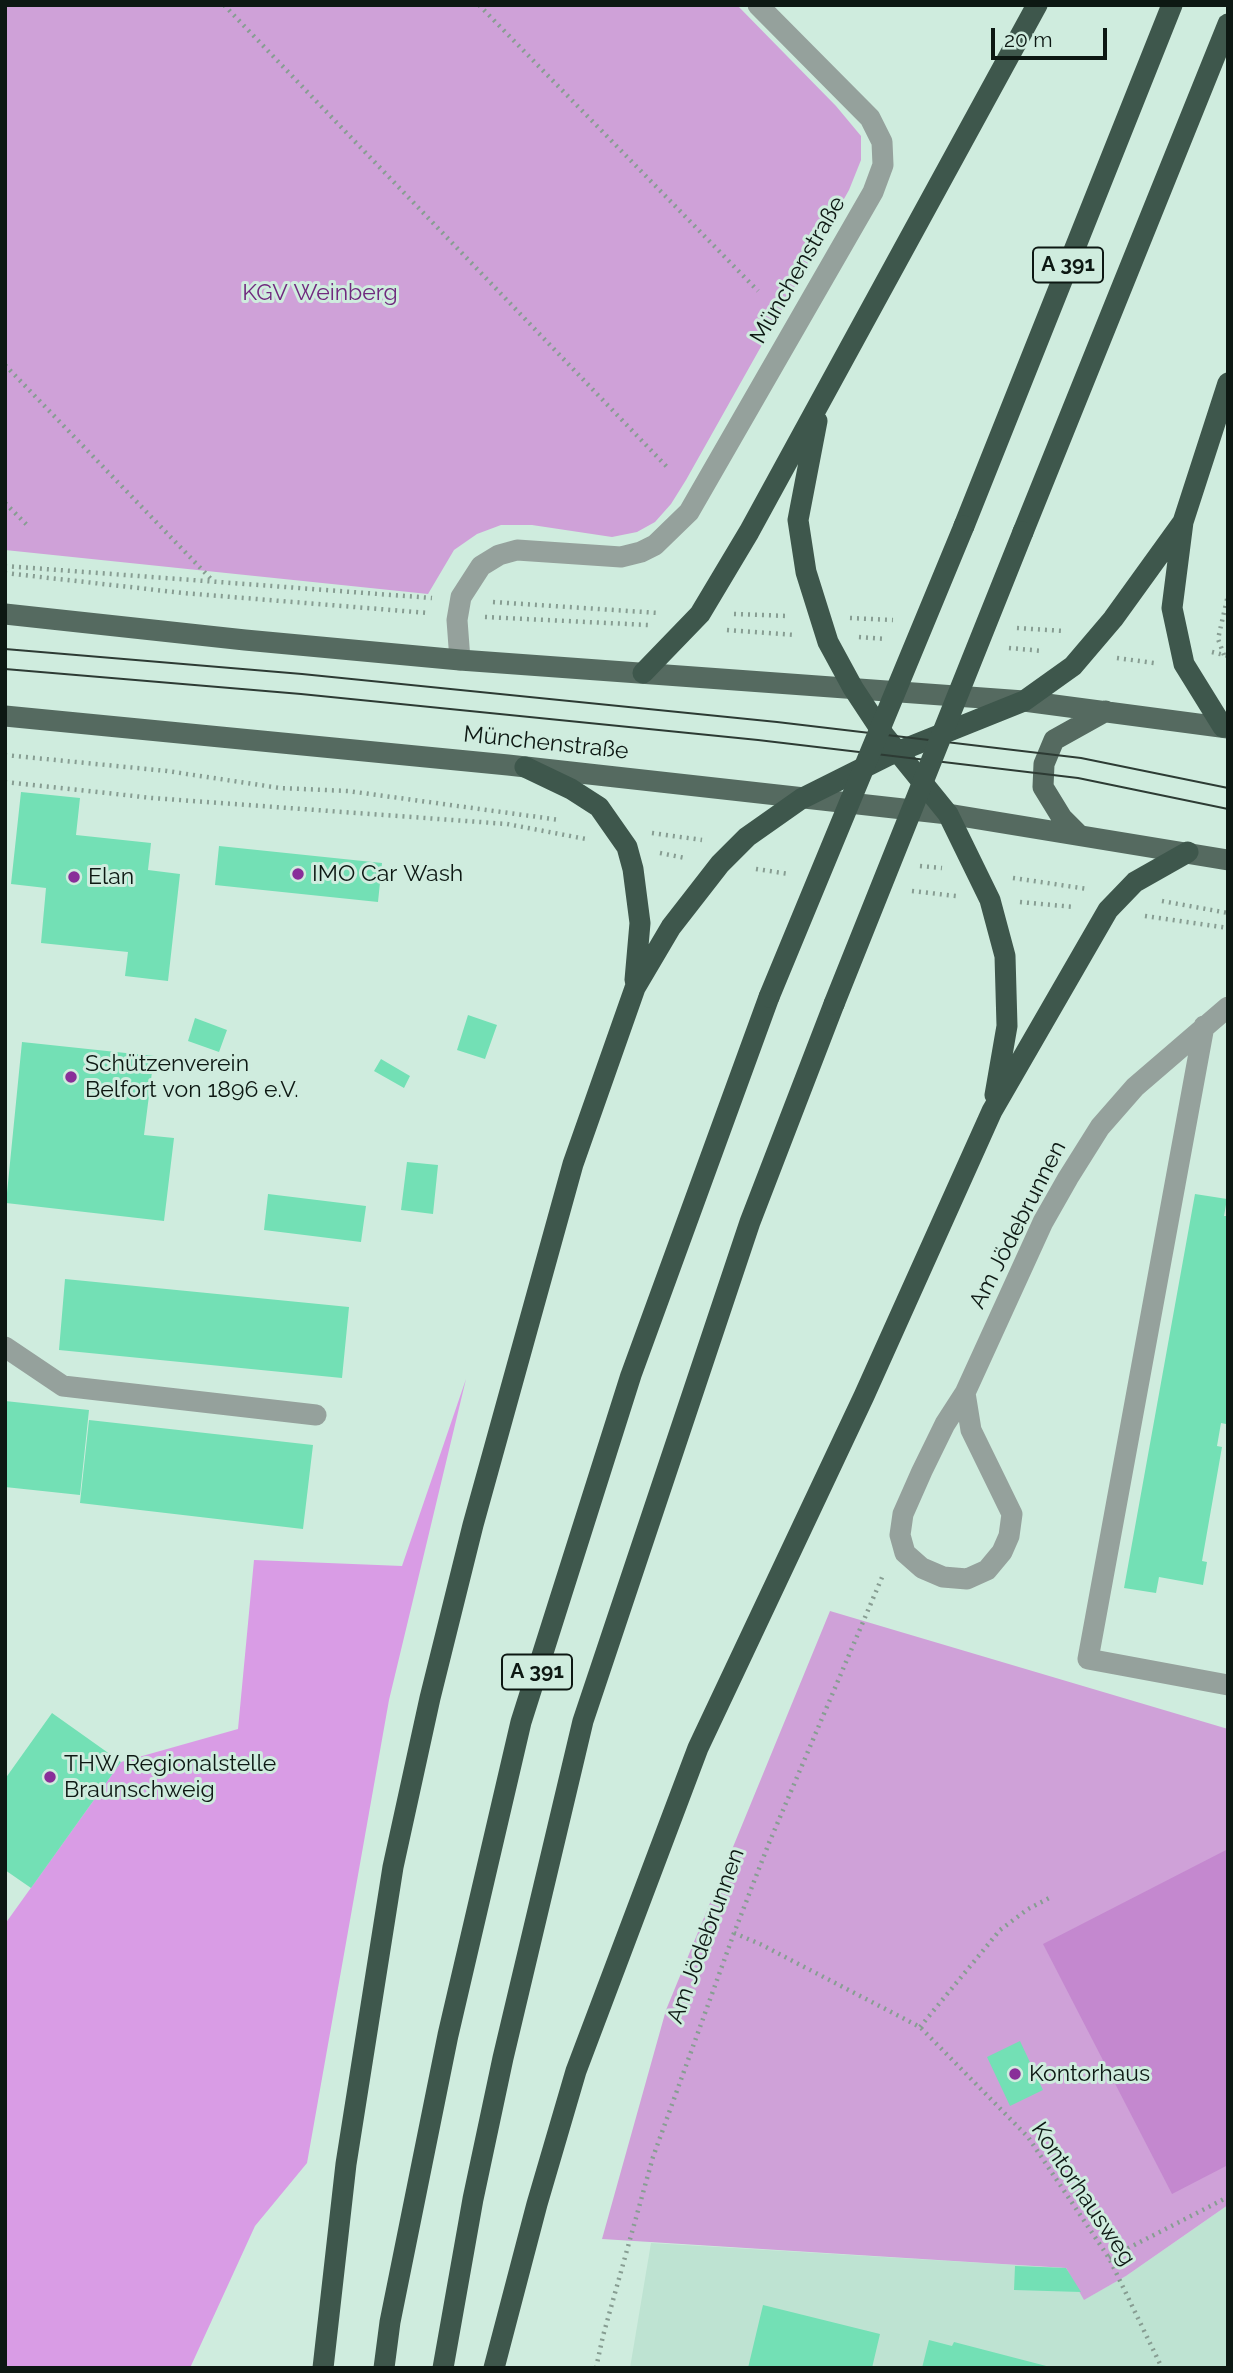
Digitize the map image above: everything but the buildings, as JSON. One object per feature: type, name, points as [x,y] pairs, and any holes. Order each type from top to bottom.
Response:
[{"type":"highway","points":[[643,673],[694,620],[821,401],[1037,5]]},
{"type":"highway","name":"A 391","points":[[384,2368],[395,2297],[448,2035],[521,1722],[632,1375],[769,997],[964,526],[1172,5]]},
{"type":"highway","name":"A 391","points":[[443,2368],[489,2122],[583,1721],[750,1222],[834,1004],[1228,24]]},
{"type":"highway","points":[[1225,728],[1186,667],[1172,608],[1183,522],[1228,383]]},
{"type":"highway","points":[[821,401],[798,520],[806,572],[826,637],[853,688],[897,752],[948,814],[990,900],[1005,956],[1007,1026],[992,1111]]},
{"type":"highway","points":[[323,2368],[346,2164],[393,1867],[430,1698],[473,1525],[573,1164],[635,988],[671,927],[720,864],[747,837],[802,799],[897,752],[1024,701],[1073,666],[1113,619],[1183,522]]},
{"type":"highway","points":[[525,767],[571,789],[599,807],[627,847],[633,869],[640,923],[635,988]]},
{"type":"highway","points":[[494,2368],[537,2204],[576,2071],[698,1748],[864,1396],[992,1111],[1108,910],[1135,882],[1188,852]]},
{"type":"main road","points":[[5,614],[460,660],[1024,701],[1225,728]]},
{"type":"main road","points":[[1079,835],[1062,818],[1043,787],[1044,764],[1054,740],[1106,711]]},
{"type":"main road","name":"Münchenstraße","points":[[5,716],[525,767],[948,814],[1228,860]]},
{"type":"street","name":"Münchenstraße","points":[[459,608],[470,579],[481,566],[499,555],[517,550],[621,557],[655,545],[673,529],[689,512],[873,192],[883,164],[882,142],[870,118],[758,5]]},
{"type":"street","points":[[459,608],[460,660]]},
{"type":"street","name":"Am Jödebrunnen","points":[[900,1535],[903,1514],[922,1471],[945,1423],[965,1392],[1043,1222],[1068,1178],[1100,1128],[1135,1087],[1228,1007]]},
{"type":"street","points":[[1205,1026],[1088,1659],[1228,1685]]},
{"type":"street","points":[[5,1347],[63,1386],[316,1415]]},
{"type":"street","points":[[900,1535],[905,1553],[922,1568],[943,1577],[967,1579],[987,1570],[1006,1544],[1012,1514],[971,1430],[965,1392]]},
{"type":"path","points":[[224,5],[668,468]]},
{"type":"path","points":[[479,5],[758,290]]},
{"type":"path","points":[[5,365],[214,582]]},
{"type":"path","points":[[5,503],[27,525]]},
{"type":"path","points":[[5,566],[214,582],[459,608],[646,613],[826,637],[895,639]]},
{"type":"path","points":[[5,573],[183,593],[459,608],[694,620],[819,616],[901,621]]},
{"type":"path","points":[[1226,655],[1218,639],[1228,595]]},
{"type":"path","points":[[1010,627],[1099,635]]},
{"type":"path","points":[[1180,647],[1226,655]]},
{"type":"path","points":[[1002,648],[1083,654],[1186,667]]},
{"type":"path","name":"Am Jödebrunnen","points":[[596,2368],[653,2157],[734,1933],[769,1843],[900,1535]]},
{"type":"path","points":[[919,2026],[1000,1930],[1028,1909],[1051,1898]]},
{"type":"path","name":"Kontorhausweg","points":[[734,1933],[919,2026],[1028,2137],[1109,2258],[1162,2368]]},
{"type":"path","points":[[1109,2258],[1228,2197]]},
{"type":"shaded area","points":[[466,1379],[389,1700],[307,2163],[255,2226],[190,2368],[5,2368],[5,1924],[121,1762],[238,1729],[254,1560],[402,1566]]},
{"type":"shaded area","points":[[1228,1849],[1228,2165],[1172,2194],[1043,1944]]},
{"type":"shaded area","points":[[1228,2205],[1228,2368],[630,2368],[651,2243],[1066,2268],[1085,2299],[1126,2276]]},
{"type":"green space","name":"KGV Weinberg","points":[[5,5],[737,5],[836,106],[861,136],[861,160],[849,190],[686,480],[671,504],[655,522],[637,532],[612,537],[532,525],[501,525],[477,534],[454,550],[428,594],[5,550]]},
{"type":"green space","points":[[830,1611],[1228,1729],[1228,2205],[1126,2276],[1084,2300],[1066,2268],[602,2239],[666,2010]]},
{"type":"tram line","points":[[5,649],[302,674],[777,722],[1081,758],[1228,788]]},
{"type":"tram line","points":[[5,669],[301,694],[758,740],[1078,778],[1228,809]]},
{"type":"place","name":"IMO Car Wash","points":[[298,874]]},
{"type":"place","name":"Elan","points":[[74,877]]},
{"type":"place","name":"Schützenverein Belfort von 1896 e.V.","points":[[71,1077]]},
{"type":"place","name":"THW Regionalstelle Braunschweig","points":[[50,1777]]},
{"type":"place","name":"Kontorhaus","points":[[1015,2074]]}]
